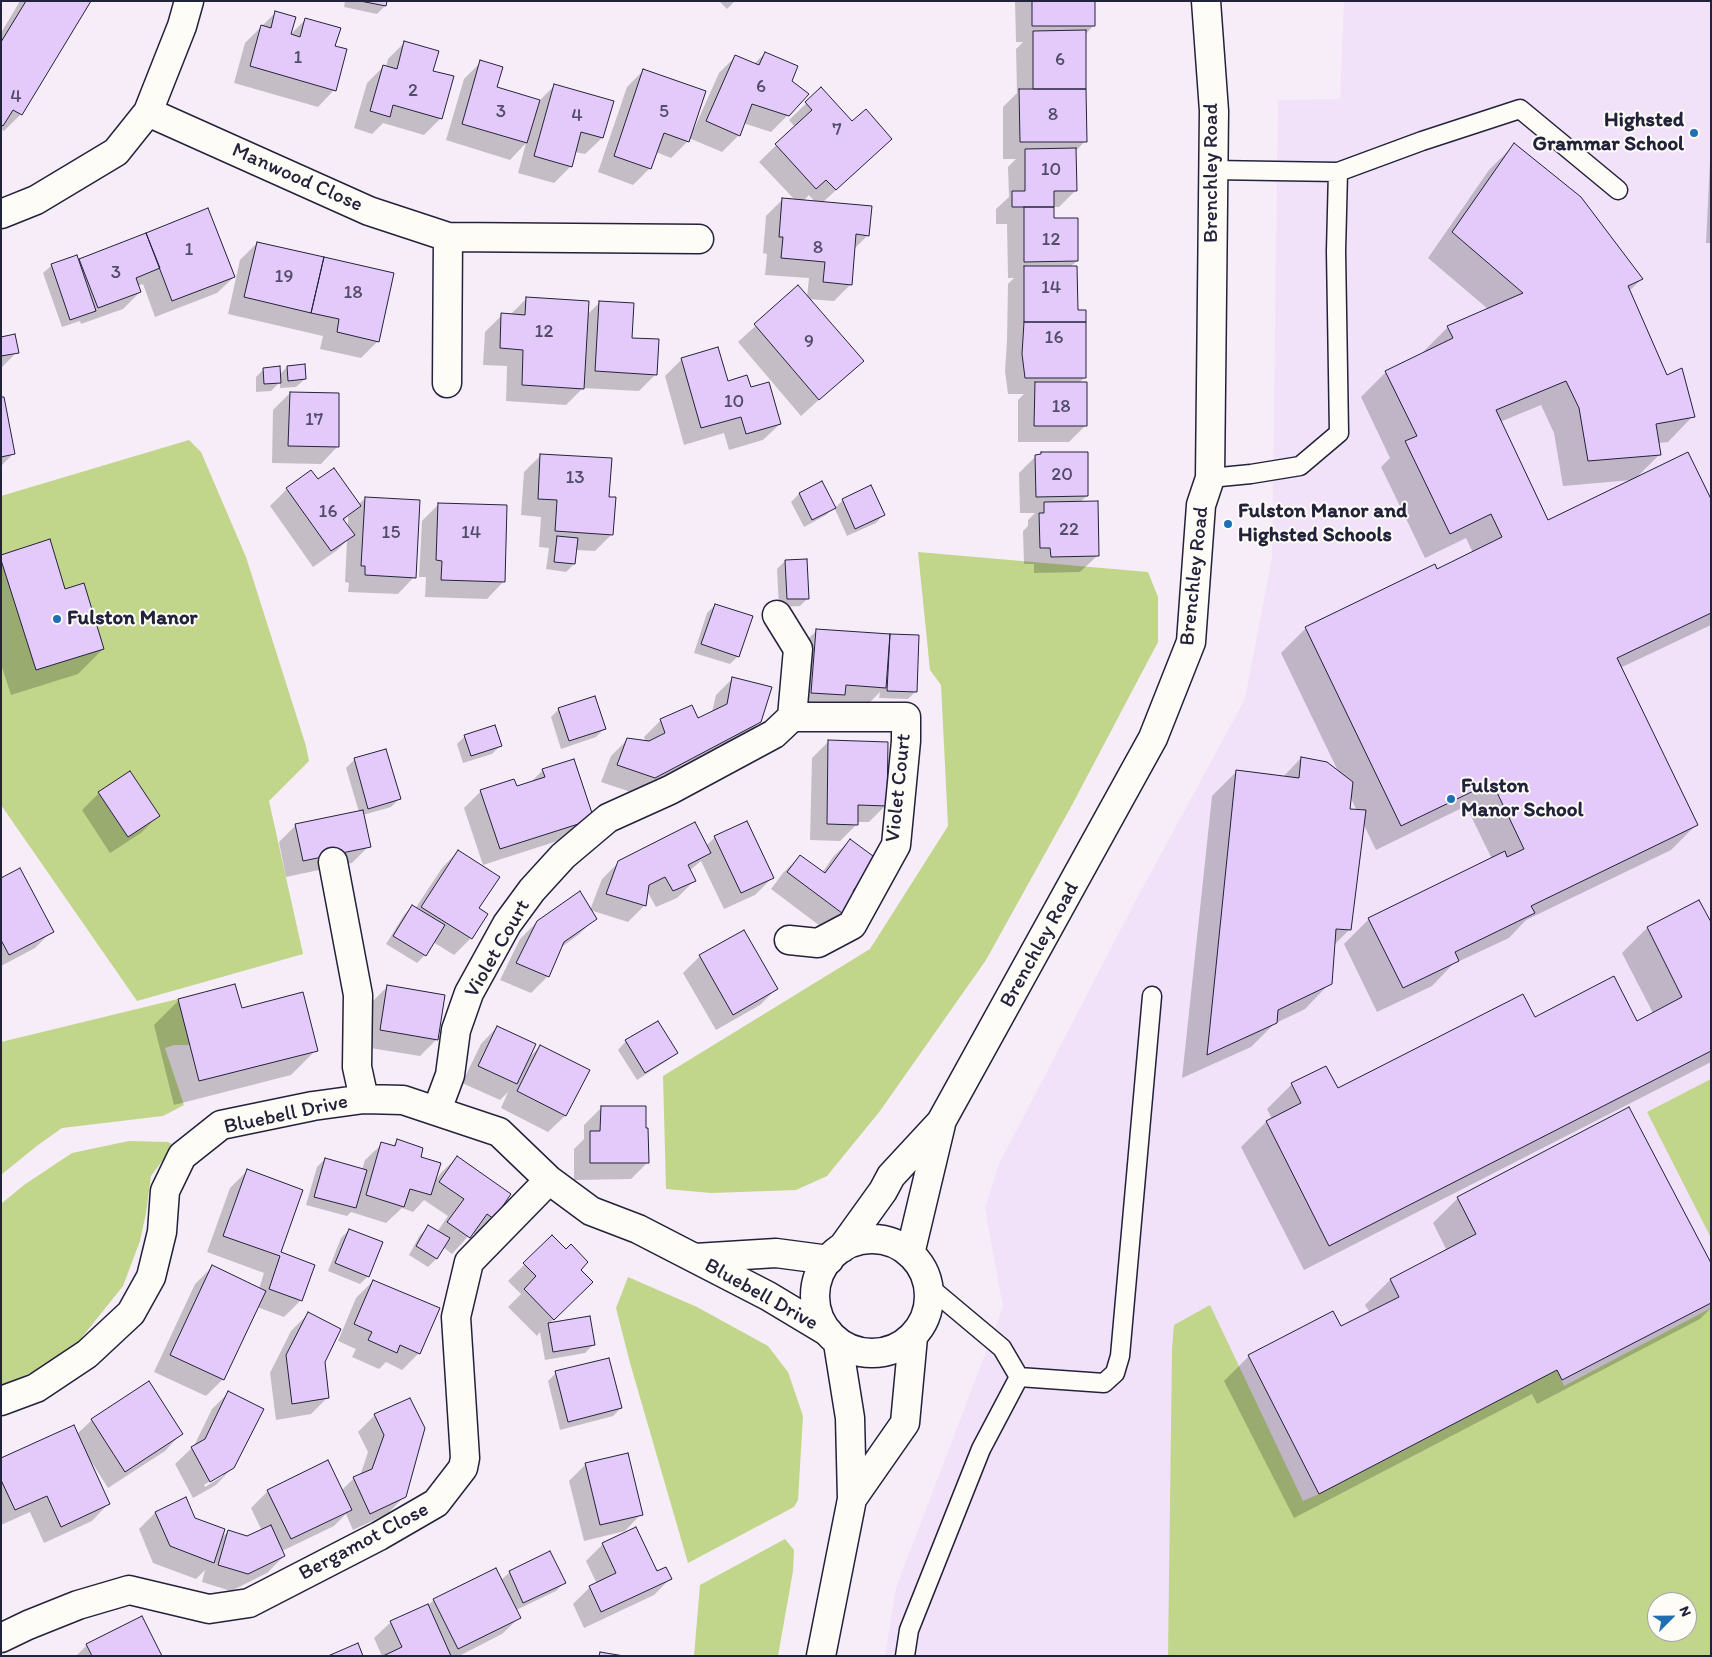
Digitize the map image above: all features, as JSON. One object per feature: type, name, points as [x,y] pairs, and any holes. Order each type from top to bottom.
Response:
[{"type":"street","points":[[1,214],[36,200],[116,152],[148,112],[182,26],[189,1]]},
{"type":"street","name":"Brenchley Road","points":[[835,1254],[883,1191],[890,1176],[941,1122],[1153,738],[1192,642],[1201,505],[1210,478],[1214,111],[1206,1]]},
{"type":"street","name":"Manwood Close","points":[[148,112],[369,211],[448,237],[699,239]]},
{"type":"street","points":[[447,383],[448,237]]},
{"type":"street","points":[[778,615],[798,649],[792,717]]},
{"type":"street","name":"Violet Court","points":[[437,1110],[450,1075],[456,1030],[469,993],[507,924],[532,890],[563,856],[608,818],[670,790],[774,734],[792,717],[906,717],[906,742],[896,845],[852,925],[818,943],[789,940]]},
{"type":"street","name":"Bluebell Drive","points":[[333,862],[358,995],[357,1066],[364,1099]]},
{"type":"street","name":"Bluebell Drive","points":[[1,1401],[36,1388],[87,1354],[131,1313],[151,1277],[162,1232],[165,1191],[182,1156],[221,1125],[313,1106],[364,1099],[403,1100],[499,1132],[549,1180],[591,1211],[638,1229],[768,1296],[833,1337]]},
{"type":"street","name":"Brenchley Road","points":[[910,1254],[941,1122]]},
{"type":"street","name":"Bergamot Close","points":[[1,1638],[78,1606],[129,1590],[209,1609],[248,1603],[379,1536],[436,1503],[463,1468],[466,1458],[456,1316],[468,1262],[549,1180]]},
{"type":"street","points":[[877,1239],[895,1244],[910,1254],[922,1268],[928,1286],[929,1304],[924,1322],[913,1337],[900,1346],[884,1352],[868,1354],[853,1350],[833,1337],[820,1319],[816,1304],[816,1288],[820,1273],[835,1254],[858,1241],[877,1239]]},
{"type":"street","name":"Bluebell Drive","points":[[694,1258],[776,1253],[835,1254]]},
{"type":"street","points":[[821,1656],[852,1499],[850,1418],[833,1337]]},
{"type":"street","points":[[852,1499],[905,1423],[913,1337]]},
{"type":"lane","points":[[1212,170],[1338,172],[1422,141],[1520,109],[1618,190]]},
{"type":"lane","points":[[1210,478],[1300,466],[1339,433],[1336,251],[1338,172]]},
{"type":"lane","points":[[1019,1377],[1104,1383],[1115,1373],[1120,1356],[1152,996]]},
{"type":"lane","points":[[928,1286],[1002,1348],[1019,1377]]},
{"type":"lane","points":[[905,1656],[908,1630],[977,1458],[1019,1377]]},
{"type":"shaded area","name":"Fulston Manor School","points":[[1344,1],[1711,1],[1711,1656],[885,1656],[896,1588],[1003,1307],[985,1208],[999,1164],[1136,900],[1245,699],[1272,558],[1278,100],[1340,99]]},
{"type":"green space","points":[[189,440],[201,452],[246,557],[306,746],[309,761],[269,801],[303,954],[137,1001],[1,805],[1,496]]},
{"type":"green space","points":[[918,552],[1148,572],[1158,597],[1158,642],[1072,805],[986,960],[880,1111],[827,1176],[796,1190],[711,1193],[666,1189],[663,1076],[870,949],[948,826],[941,685],[930,670]]},
{"type":"green space","points":[[178,999],[190,1045],[174,1045],[165,1048],[184,1105],[163,1116],[62,1128],[1,1175],[1,1042]]},
{"type":"green space","points":[[1711,1079],[1711,1238],[1647,1112]]},
{"type":"green space","points":[[129,1141],[168,1142],[174,1145],[151,1176],[140,1241],[123,1286],[75,1346],[40,1369],[1,1386],[1,1204],[24,1185],[72,1153]]},
{"type":"green space","points":[[628,1277],[697,1307],[768,1346],[788,1372],[803,1416],[798,1500],[794,1507],[688,1563],[616,1308]]},
{"type":"green space","points":[[1210,1305],[1303,1501],[1557,1370],[1564,1386],[1711,1308],[1711,1656],[1168,1656],[1172,1349],[1174,1325]]},
{"type":"green space","points":[[785,1539],[794,1550],[793,1571],[778,1656],[694,1656],[700,1585]]},
{"type":"building","points":[[26,1],[91,1],[22,115],[13,110],[3,126],[1,124],[1,42]]},
{"type":"building","points":[[360,1],[387,1],[386,6]]},
{"type":"building","points":[[1032,1],[1095,1],[1095,26],[1032,26]]},
{"type":"building","points":[[275,11],[296,17],[291,34],[300,37],[305,18],[341,28],[335,46],[347,49],[336,91],[250,66],[261,25],[271,28]]},
{"type":"building","points":[[1086,30],[1086,89],[1033,89],[1033,31]]},
{"type":"building","points":[[404,41],[439,51],[433,71],[454,76],[442,119],[393,105],[390,117],[370,111],[383,65],[397,69]]},
{"type":"building","points":[[765,52],[798,66],[792,81],[809,94],[789,116],[752,104],[740,136],[706,121],[735,55],[759,65]]},
{"type":"building","points":[[480,60],[503,67],[497,87],[540,100],[527,143],[462,124]]},
{"type":"building","points":[[643,69],[706,91],[689,142],[664,133],[651,169],[614,156]]},
{"type":"building","points":[[554,84],[614,101],[603,138],[581,132],[572,167],[534,156]]},
{"type":"building","points":[[821,87],[852,121],[866,109],[892,139],[836,190],[826,180],[816,189],[775,144],[812,110],[805,102]]},
{"type":"building","points":[[1019,89],[1086,89],[1087,142],[1020,142]]},
{"type":"building","points":[[1514,143],[1581,197],[1643,279],[1628,286],[1667,375],[1682,368],[1695,417],[1656,424],[1661,455],[1588,461],[1579,408],[1566,381],[1496,410],[1548,520],[1688,452],[1711,499],[1711,613],[1617,658],[1698,825],[1531,906],[1535,913],[1455,952],[1459,961],[1403,988],[1368,918],[1505,851],[1507,857],[1524,849],[1492,782],[1401,826],[1305,627],[1435,564],[1437,569],[1502,537],[1491,514],[1450,534],[1405,441],[1417,436],[1385,371],[1453,338],[1447,326],[1523,293],[1452,232]]},
{"type":"building","points":[[1076,148],[1077,191],[1054,191],[1054,207],[1012,207],[1012,191],[1025,191],[1025,149]]},
{"type":"building","points":[[782,198],[872,206],[869,236],[856,234],[852,285],[823,282],[825,262],[781,258],[783,237],[779,237]]},
{"type":"building","points":[[1024,207],[1054,207],[1054,218],[1078,218],[1078,261],[1024,262]]},
{"type":"building","points":[[208,208],[235,277],[172,301],[146,233]]},
{"type":"building","points":[[146,233],[160,268],[136,278],[141,292],[98,308],[79,259]]},
{"type":"building","points":[[257,242],[324,257],[311,313],[244,297]]},
{"type":"building","points":[[77,255],[96,311],[70,320],[51,264]]},
{"type":"building","points":[[324,257],[394,273],[379,342],[337,332],[339,319],[311,313]]},
{"type":"building","points":[[1024,266],[1077,266],[1078,310],[1086,310],[1086,322],[1024,322]]},
{"type":"building","points":[[798,285],[864,361],[819,400],[754,324]]},
{"type":"building","points":[[526,297],[589,301],[584,389],[522,385],[523,350],[500,348],[501,313],[525,315]]},
{"type":"building","points":[[599,301],[634,303],[632,338],[659,339],[657,375],[595,371]]},
{"type":"building","points":[[1024,322],[1086,322],[1086,378],[1025,378],[1022,354]]},
{"type":"building","points":[[15,334],[19,353],[1,356],[1,337]]},
{"type":"building","points":[[718,347],[728,381],[747,375],[751,387],[769,382],[781,424],[746,434],[741,417],[701,428],[681,358]]},
{"type":"building","points":[[305,364],[306,379],[288,381],[287,366]]},
{"type":"building","points":[[280,366],[281,383],[264,384],[263,368]]},
{"type":"building","points":[[1035,382],[1087,382],[1087,426],[1034,426]]},
{"type":"building","points":[[290,392],[339,393],[339,447],[288,446]]},
{"type":"building","points":[[1,397],[4,397],[15,454],[1,457]]},
{"type":"building","points":[[1041,452],[1088,452],[1088,496],[1036,497],[1035,455],[1041,454]]},
{"type":"building","points":[[540,454],[612,458],[609,497],[616,497],[613,535],[555,531],[557,500],[538,499]]},
{"type":"building","points":[[334,468],[361,506],[343,519],[355,535],[331,551],[286,488],[311,470],[318,479]]},
{"type":"building","points":[[822,481],[836,508],[812,520],[799,493]]},
{"type":"building","points":[[871,485],[885,515],[855,529],[842,499]]},
{"type":"building","points":[[365,497],[420,500],[416,578],[365,575],[365,566],[361,566]]},
{"type":"building","points":[[1098,501],[1099,556],[1051,557],[1050,548],[1040,548],[1039,513],[1044,513],[1044,502]]},
{"type":"building","points":[[438,503],[507,505],[505,582],[441,580],[442,561],[436,560]]},
{"type":"building","points":[[557,536],[578,538],[575,564],[554,562]]},
{"type":"building","name":"Fulston Manor","points":[[50,539],[65,589],[84,583],[104,649],[36,670],[1,555]]},
{"type":"building","points":[[807,559],[809,599],[787,599],[785,560]]},
{"type":"building","points":[[715,604],[753,616],[739,657],[701,644]]},
{"type":"building","points":[[816,629],[890,634],[886,688],[846,685],[845,695],[811,693]]},
{"type":"building","points":[[890,634],[919,635],[917,692],[887,691]]},
{"type":"building","points":[[732,677],[772,687],[761,722],[655,778],[617,765],[627,738],[649,741],[665,733],[660,719],[692,705],[698,718],[727,704]]},
{"type":"building","points":[[595,696],[606,729],[569,741],[558,708]]},
{"type":"building","points":[[495,725],[502,746],[471,756],[464,735]]},
{"type":"building","points":[[828,740],[888,742],[887,806],[858,805],[858,825],[827,824]]},
{"type":"building","points":[[386,749],[401,799],[368,809],[354,758]]},
{"type":"building","points":[[1301,757],[1327,762],[1353,782],[1350,809],[1366,810],[1351,930],[1336,929],[1332,984],[1278,1010],[1277,1023],[1207,1055],[1236,770],[1299,778]]},
{"type":"building","points":[[574,759],[594,819],[500,849],[480,790],[514,779],[517,786],[545,777],[542,769]]},
{"type":"building","points":[[130,771],[160,816],[128,837],[98,792]]},
{"type":"building","points":[[363,810],[371,847],[303,861],[295,824]]},
{"type":"building","points":[[747,821],[774,878],[741,893],[714,836]]},
{"type":"building","points":[[695,822],[711,853],[688,865],[696,881],[673,891],[665,877],[649,885],[646,906],[606,894],[618,861]]},
{"type":"building","points":[[850,839],[877,859],[853,891],[860,896],[846,916],[787,872],[800,855],[825,873]]},
{"type":"building","points":[[458,850],[500,877],[479,908],[488,914],[472,939],[421,907]]},
{"type":"building","points":[[20,868],[54,932],[9,955],[1,940],[1,878]]},
{"type":"building","points":[[580,891],[597,919],[564,942],[549,977],[516,963],[537,921]]},
{"type":"building","points":[[1699,900],[1711,922],[1711,1051],[1329,1246],[1266,1121],[1301,1103],[1291,1083],[1326,1066],[1338,1088],[1523,994],[1535,1017],[1614,976],[1637,1021],[1682,997],[1647,927]]},
{"type":"building","points":[[412,905],[445,925],[426,956],[393,936]]},
{"type":"building","points":[[744,930],[778,989],[733,1015],[699,955]]},
{"type":"building","points":[[235,984],[242,1008],[303,992],[318,1051],[199,1081],[178,999]]},
{"type":"building","points":[[387,985],[445,995],[438,1040],[380,1030]]},
{"type":"building","points":[[658,1021],[678,1053],[645,1073],[625,1040]]},
{"type":"building","points":[[497,1026],[536,1044],[517,1084],[478,1066]]},
{"type":"building","points":[[540,1045],[590,1070],[566,1116],[517,1091]]},
{"type":"building","points":[[601,1106],[646,1106],[649,1163],[590,1163],[590,1131],[600,1131]]},
{"type":"building","points":[[1629,1107],[1711,1263],[1711,1303],[1562,1380],[1557,1370],[1319,1494],[1248,1355],[1333,1311],[1341,1326],[1399,1297],[1390,1279],[1476,1234],[1457,1197]]},
{"type":"building","points":[[397,1139],[423,1148],[421,1157],[441,1163],[431,1195],[410,1189],[404,1207],[366,1195],[381,1142],[395,1146]]},
{"type":"building","points":[[457,1156],[511,1194],[494,1219],[487,1214],[470,1238],[447,1222],[464,1199],[439,1182]]},
{"type":"building","points":[[325,1158],[367,1170],[356,1208],[314,1197]]},
{"type":"building","points":[[247,1169],[303,1190],[281,1252],[315,1265],[302,1301],[269,1289],[280,1256],[223,1236]]},
{"type":"building","points":[[428,1225],[450,1238],[437,1259],[416,1246]]},
{"type":"building","points":[[349,1229],[383,1242],[369,1277],[335,1263]]},
{"type":"building","points":[[552,1235],[566,1249],[571,1244],[588,1262],[581,1270],[593,1282],[554,1320],[524,1289],[536,1276],[523,1263]]},
{"type":"building","points":[[212,1265],[266,1291],[224,1380],[170,1355]]},
{"type":"building","points":[[373,1280],[440,1308],[420,1354],[400,1345],[397,1353],[368,1340],[372,1332],[354,1324]]},
{"type":"building","points":[[308,1312],[341,1329],[325,1362],[329,1398],[292,1404],[286,1355]]},
{"type":"building","points":[[590,1316],[595,1345],[553,1352],[548,1323]]},
{"type":"building","points":[[609,1358],[622,1408],[568,1422],[555,1371]]},
{"type":"building","points":[[149,1381],[183,1434],[125,1472],[91,1419]]},
{"type":"building","points":[[228,1391],[264,1409],[234,1468],[210,1482],[191,1447],[205,1439]]},
{"type":"building","points":[[410,1398],[425,1428],[406,1497],[370,1514],[353,1477],[372,1469],[384,1435],[374,1414]]},
{"type":"building","points":[[74,1425],[110,1504],[61,1527],[47,1496],[15,1510],[1,1480],[1,1458]]},
{"type":"building","points":[[628,1453],[643,1515],[600,1525],[585,1463]]},
{"type":"building","points":[[328,1460],[352,1510],[291,1539],[267,1490]]},
{"type":"building","points":[[186,1497],[195,1518],[225,1529],[214,1563],[170,1546],[155,1512]]},
{"type":"building","points":[[271,1525],[285,1556],[248,1574],[218,1565],[228,1530],[247,1536]]},
{"type":"building","points":[[636,1527],[657,1571],[666,1567],[672,1579],[601,1612],[589,1586],[616,1573],[602,1543]]},
{"type":"building","points":[[550,1551],[566,1583],[523,1603],[509,1571]]},
{"type":"building","points":[[496,1568],[521,1618],[458,1649],[433,1599]]},
{"type":"building","points":[[428,1604],[451,1656],[383,1656],[402,1647],[390,1621]]},
{"type":"building","points":[[142,1616],[162,1656],[92,1656],[86,1644]]},
{"type":"building","points":[[358,1643],[363,1656],[328,1656]]},
{"type":"building","points":[[600,1652],[624,1656],[599,1656]]},
{"type":"place","name":"Highsted Grammar School","points":[[1694,133]]},
{"type":"place","name":"Fulston Manor and Highsted Schools","points":[[1228,524]]},
{"type":"place","name":"Fulston Manor","points":[[57,619]]},
{"type":"place","name":"Fulston Manor School","points":[[1451,799]]}]
